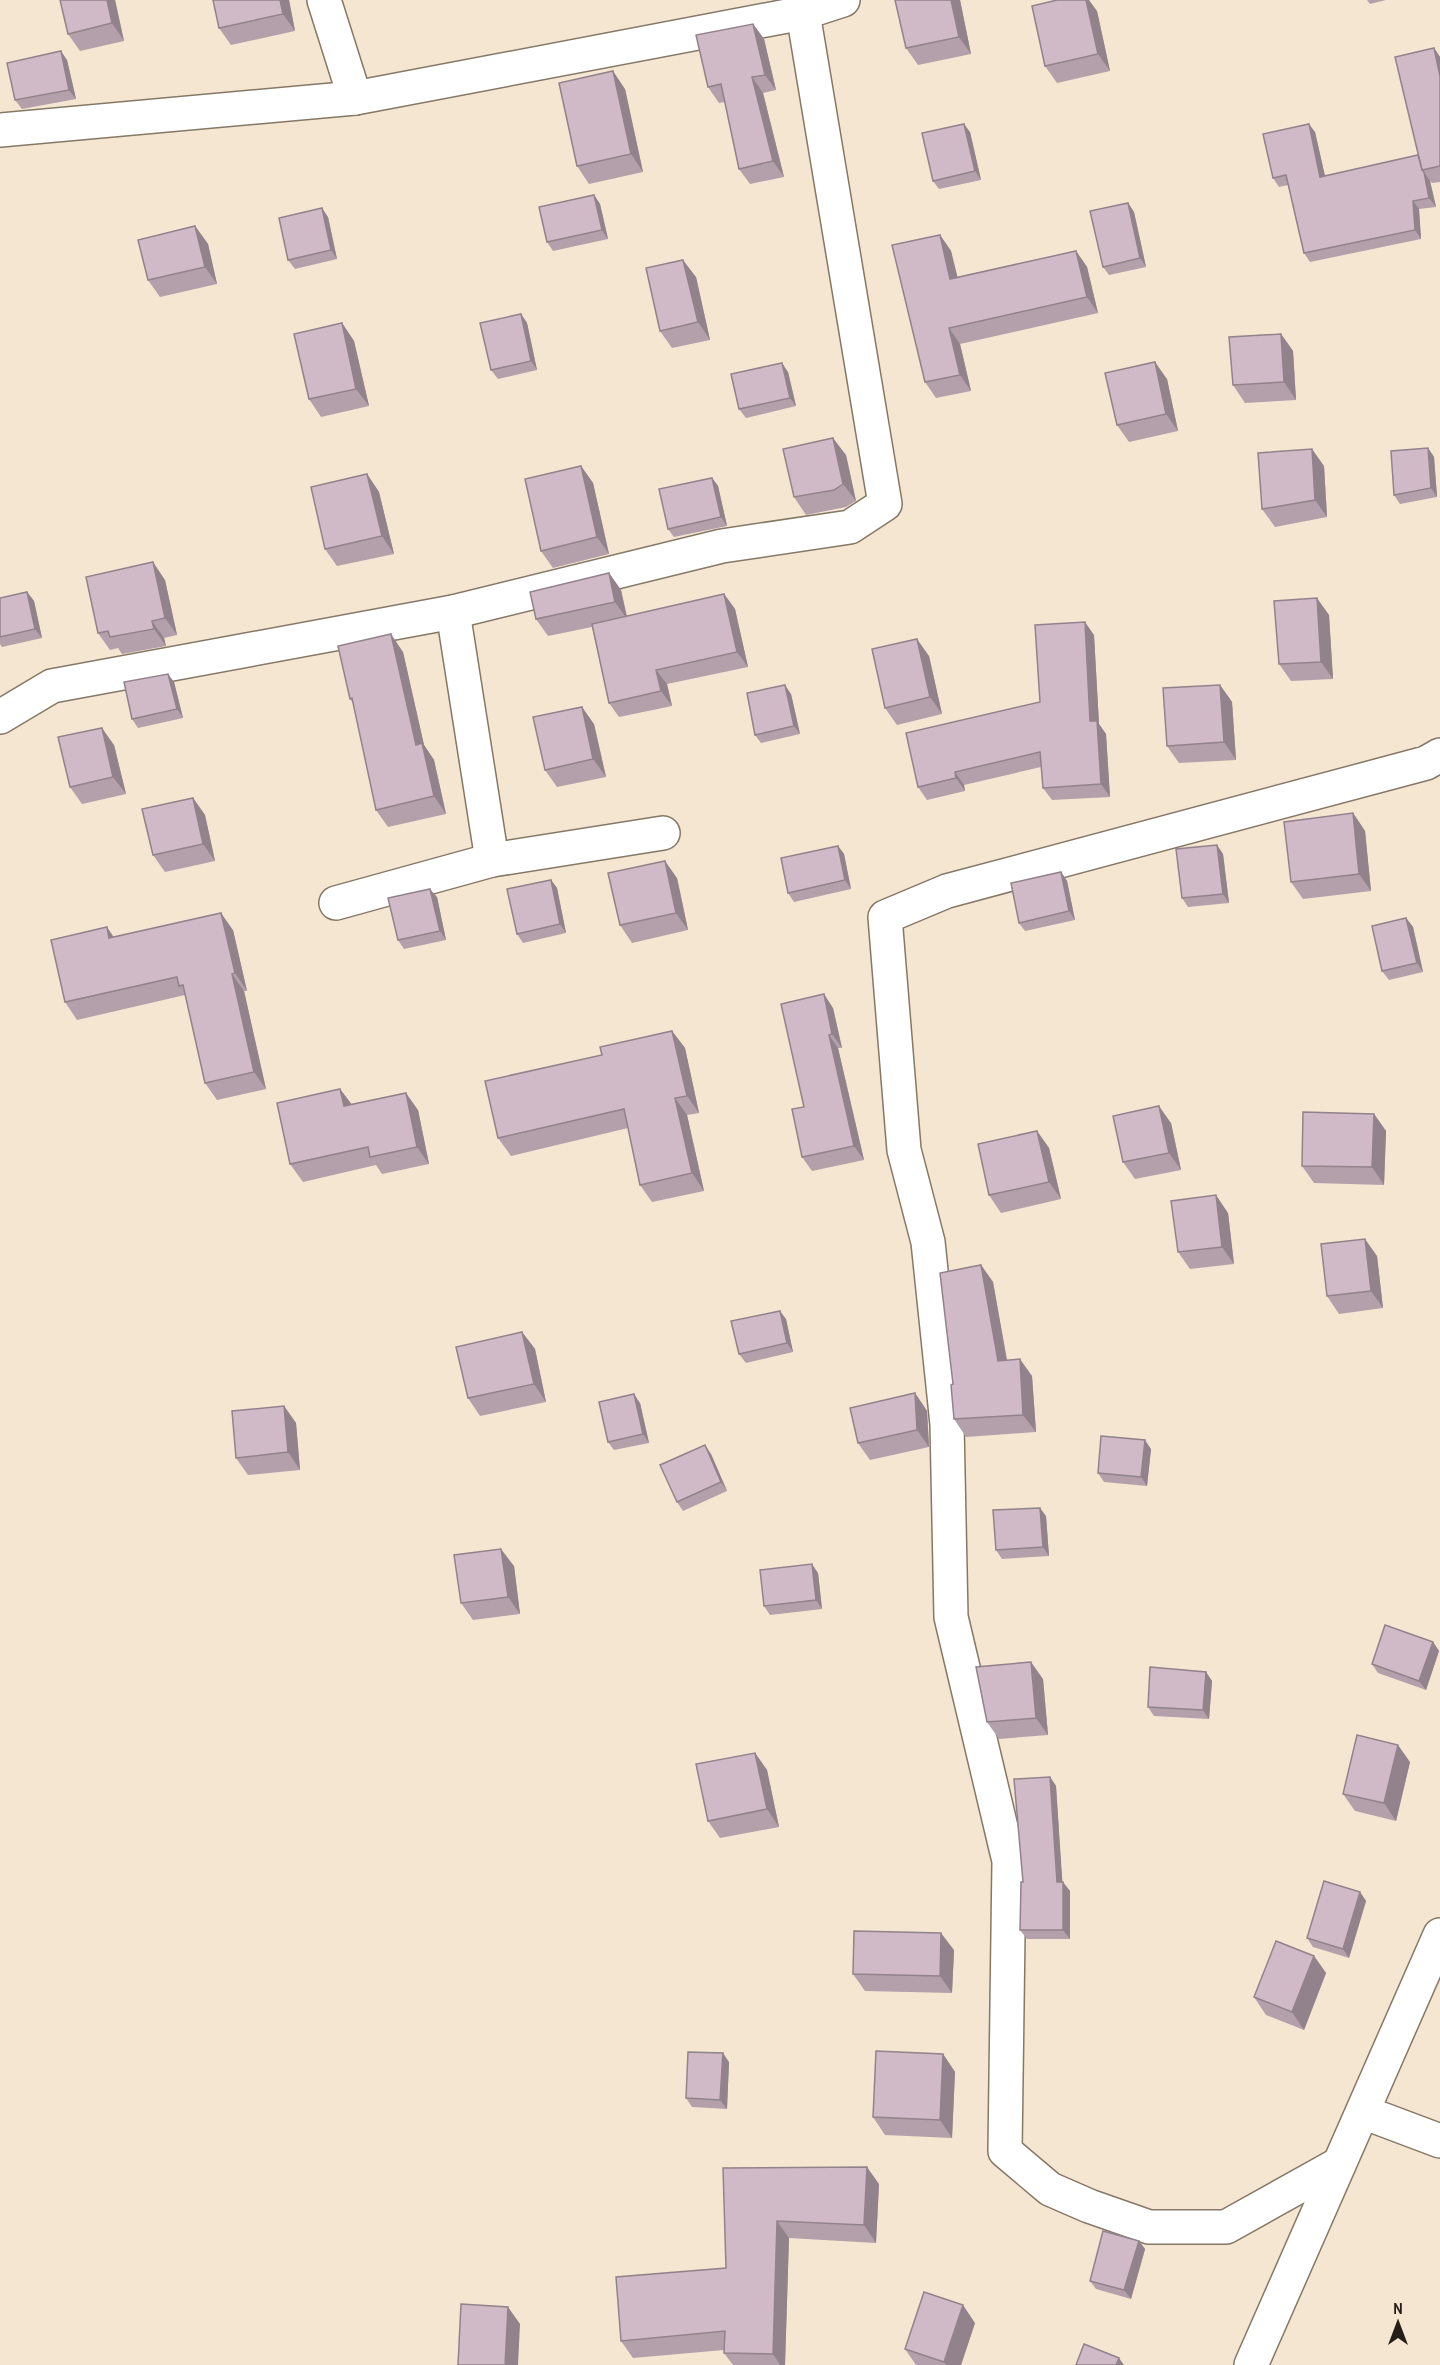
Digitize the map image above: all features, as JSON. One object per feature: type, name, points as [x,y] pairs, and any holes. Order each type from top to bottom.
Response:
[{"type":"street","points":[[324,0],[356,98]]},
{"type":"street","points":[[0,130],[356,98],[803,13],[843,0]]},
{"type":"street","points":[[0,717],[52,686],[453,612],[722,546],[850,527],[885,504],[803,13]]},
{"type":"street","points":[[453,612],[492,860]]},
{"type":"street","points":[[1339,2164],[1226,2227],[1149,2227],[1089,2206],[1050,2189],[1005,2151],[1010,1861],[951,1617],[947,1424],[927,1242],[904,1150],[885,917],[947,891],[1426,763],[1440,755]]},
{"type":"street","points":[[336,903],[492,860],[663,833]]},
{"type":"street","points":[[1251,2365],[1440,1935]]},
{"type":"street","points":[[1363,2112],[1440,2141]]},
{"type":"building","points":[[60,0],[107,0],[112,23],[68,34]]},
{"type":"building","points":[[213,0],[280,0],[283,14],[219,28]]},
{"type":"building","points":[[895,0],[951,0],[959,37],[906,48]]},
{"type":"building","points":[[1057,0],[1086,0],[1098,54],[1045,66],[1032,6]]},
{"type":"building","points":[[753,24],[765,75],[752,77],[773,161],[739,169],[721,84],[708,87],[696,35]]},
{"type":"building","points":[[1434,48],[1440,76],[1440,166],[1422,170],[1395,57]]},
{"type":"building","points":[[61,51],[69,90],[15,100],[7,63]]},
{"type":"building","points":[[613,71],[631,154],[577,166],[559,83]]},
{"type":"building","points":[[964,124],[975,171],[933,181],[922,133]]},
{"type":"building","points":[[1309,124],[1320,177],[1418,155],[1429,198],[1413,201],[1415,230],[1304,253],[1286,175],[1273,178],[1263,134]]},
{"type":"building","points":[[594,195],[602,230],[547,242],[539,207]]},
{"type":"building","points":[[1128,203],[1140,258],[1103,267],[1090,211]]},
{"type":"building","points":[[322,208],[331,250],[288,260],[279,218]]},
{"type":"building","points":[[195,226],[205,267],[148,280],[138,240]]},
{"type":"building","points":[[940,235],[950,279],[1076,251],[1087,297],[949,328],[960,375],[925,382],[892,245]]},
{"type":"building","points":[[683,260],[698,322],[660,331],[646,268]]},
{"type":"building","points":[[521,314],[531,361],[491,370],[480,323]]},
{"type":"building","points":[[342,323],[356,389],[309,399],[294,334]]},
{"type":"building","points":[[1281,334],[1284,382],[1233,385],[1229,337]]},
{"type":"building","points":[[1155,362],[1166,414],[1117,425],[1105,373]]},
{"type":"building","points":[[782,363],[790,398],[739,409],[731,374]]},
{"type":"building","points":[[833,438],[843,484],[834,490],[794,497],[783,449]]},
{"type":"building","points":[[1428,448],[1431,488],[1394,495],[1391,451]]},
{"type":"building","points":[[1312,449],[1315,500],[1262,509],[1258,453]]},
{"type":"building","points":[[581,466],[597,537],[541,551],[525,479]]},
{"type":"building","points":[[367,474],[382,536],[325,549],[311,487]]},
{"type":"building","points":[[712,478],[721,517],[668,529],[659,489]]},
{"type":"building","points":[[153,562],[165,618],[152,621],[154,629],[110,637],[108,631],[98,633],[86,577]]},
{"type":"building","points":[[609,573],[615,602],[536,619],[530,592]]},
{"type":"building","points":[[27,592],[35,629],[0,637],[0,598]]},
{"type":"building","points":[[724,594],[737,652],[656,670],[661,691],[609,703],[592,624]]},
{"type":"building","points":[[1317,598],[1321,662],[1279,664],[1274,601]]},
{"type":"building","points":[[1085,622],[1090,721],[1097,721],[1101,784],[1043,788],[1040,752],[955,772],[956,778],[918,787],[906,733],[1040,702],[1035,625]]},
{"type":"building","points":[[391,634],[416,745],[422,743],[434,796],[376,810],[352,698],[350,699],[338,646]]},
{"type":"building","points":[[917,639],[930,697],[885,708],[872,649]]},
{"type":"building","points":[[168,674],[177,709],[132,719],[124,682]]},
{"type":"building","points":[[785,685],[794,726],[755,735],[747,693]]},
{"type":"building","points":[[1220,685],[1224,742],[1167,746],[1163,688]]},
{"type":"building","points":[[582,707],[593,759],[545,770],[533,717]]},
{"type":"building","points":[[102,728],[113,777],[70,787],[58,737]]},
{"type":"building","points":[[193,798],[203,844],[153,855],[142,809]]},
{"type":"building","points":[[1353,813],[1359,874],[1291,882],[1284,822]]},
{"type":"building","points":[[1217,845],[1223,894],[1182,898],[1176,849]]},
{"type":"building","points":[[838,846],[845,880],[788,893],[781,858]]},
{"type":"building","points":[[665,861],[676,913],[620,925],[608,873]]},
{"type":"building","points":[[1061,872],[1069,911],[1019,923],[1011,883]]},
{"type":"building","points":[[551,880],[560,924],[517,934],[507,889]]},
{"type":"building","points":[[430,889],[440,931],[398,940],[388,898]]},
{"type":"building","points":[[221,913],[254,1072],[205,1083],[183,985],[179,986],[177,977],[65,1002],[51,940],[107,927],[109,938]]},
{"type":"building","points":[[1406,918],[1417,963],[1382,971],[1372,926]]},
{"type":"building","points":[[824,994],[832,1034],[829,1035],[854,1146],[802,1157],[792,1109],[804,1107],[781,1004]]},
{"type":"building","points":[[672,1031],[687,1096],[675,1098],[692,1173],[640,1185],[624,1109],[498,1138],[485,1081],[602,1055],[600,1047]]},
{"type":"building","points":[[340,1089],[344,1106],[406,1093],[417,1147],[370,1157],[368,1147],[290,1164],[277,1103]]},
{"type":"building","points":[[1159,1106],[1169,1153],[1123,1162],[1113,1116]]},
{"type":"building","points":[[1303,1112],[1374,1114],[1372,1167],[1302,1166]]},
{"type":"building","points":[[1037,1131],[1049,1182],[989,1195],[978,1144]]},
{"type":"building","points":[[1216,1195],[1222,1247],[1178,1252],[1171,1201]]},
{"type":"building","points":[[1365,1239],[1371,1291],[1327,1296],[1321,1244]]},
{"type":"building","points":[[981,1265],[998,1361],[1020,1359],[1023,1415],[954,1419],[951,1385],[953,1384],[940,1273]]},
{"type":"building","points":[[780,1311],[787,1343],[739,1354],[731,1321]]},
{"type":"building","points":[[522,1332],[534,1384],[468,1398],[456,1347]]},
{"type":"building","points":[[915,1393],[917,1430],[858,1443],[850,1408]]},
{"type":"building","points":[[634,1394],[643,1434],[608,1442],[599,1402]]},
{"type":"building","points":[[284,1406],[288,1452],[236,1458],[232,1411]]},
{"type":"building","points":[[1101,1436],[1145,1440],[1141,1477],[1098,1473]]},
{"type":"building","points":[[705,1445],[721,1482],[677,1502],[660,1465]]},
{"type":"building","points":[[1040,1508],[1043,1547],[996,1550],[993,1510]]},
{"type":"building","points":[[501,1549],[508,1597],[461,1603],[454,1555]]},
{"type":"building","points":[[812,1564],[816,1600],[764,1606],[760,1570]]},
{"type":"building","points":[[1385,1625],[1433,1642],[1419,1681],[1372,1664]]},
{"type":"building","points":[[1031,1662],[1036,1718],[987,1722],[976,1667]]},
{"type":"building","points":[[1150,1667],[1206,1672],[1203,1710],[1148,1707]]},
{"type":"building","points":[[1357,1735],[1398,1745],[1384,1803],[1343,1794]]},
{"type":"building","points":[[755,1753],[767,1809],[708,1821],[696,1764]]},
{"type":"building","points":[[1050,1777],[1057,1882],[1063,1882],[1063,1930],[1020,1930],[1021,1882],[1023,1882],[1014,1779]]},
{"type":"building","points":[[1324,1881],[1360,1892],[1343,1949],[1307,1938]]},
{"type":"building","points":[[854,1931],[941,1933],[940,1976],[853,1974]]},
{"type":"building","points":[[1276,1941],[1314,1956],[1292,2012],[1254,1997]]},
{"type":"building","points":[[876,2051],[943,2054],[940,2120],[873,2117]]},
{"type":"building","points":[[688,2052],[723,2053],[720,2100],[686,2098]]},
{"type":"building","points":[[867,2167],[864,2225],[777,2221],[773,2354],[724,2353],[725,2331],[621,2341],[616,2277],[726,2268],[723,2168]]},
{"type":"building","points":[[1103,2231],[1139,2241],[1124,2290],[1090,2281]]},
{"type":"building","points":[[924,2292],[963,2305],[944,2362],[905,2349]]},
{"type":"building","points":[[461,2304],[508,2307],[505,2365],[458,2365]]},
{"type":"building","points":[[1084,2344],[1119,2358],[1116,2365],[1076,2365]]}]
